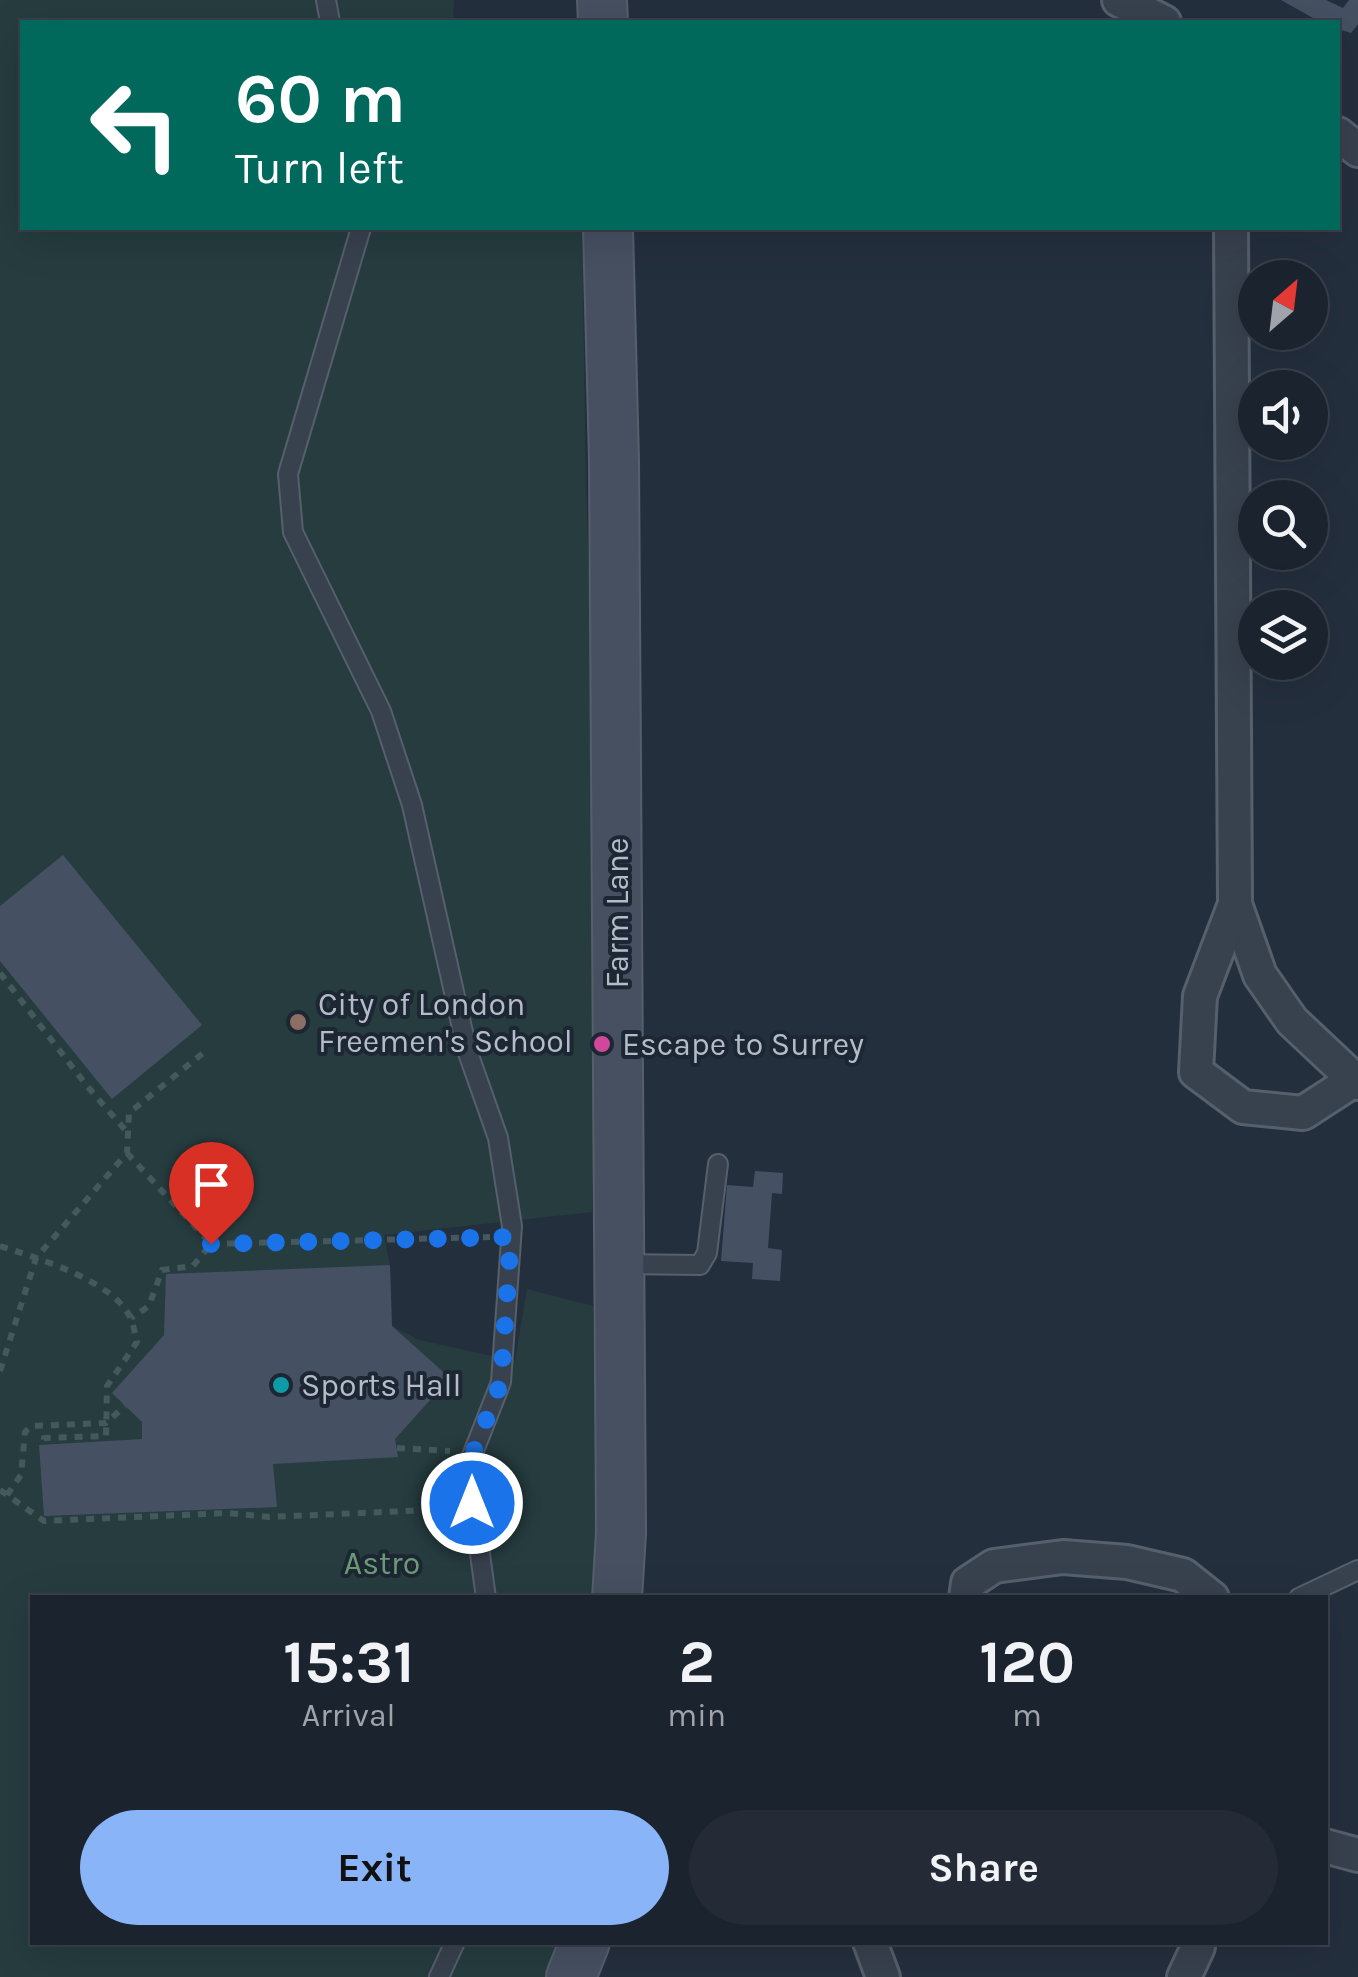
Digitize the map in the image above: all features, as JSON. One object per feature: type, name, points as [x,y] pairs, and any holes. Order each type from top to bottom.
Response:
[{"type":"street","points":[[1119,0],[1160,20]]},
{"type":"street","name":"Farm Lane","points":[[608,230],[614,480],[621,1534],[617,1595]]},
{"type":"street","points":[[1231,230],[1235,904],[1260,975],[1292,1021],[1356,1082],[1303,1113],[1243,1107],[1196,1072],[1200,996],[1235,904]]},
{"type":"street","points":[[966,1595],[968,1583],[994,1566],[1062,1557],[1128,1562],[1183,1575],[1208,1595]]},
{"type":"street","points":[[1328,1847],[1358,1854]]},
{"type":"street","points":[[571,1977],[583,1945]]},
{"type":"street","points":[[871,1945],[883,1977]]},
{"type":"lane","points":[[359,230],[288,474],[293,532],[381,711],[412,805],[467,1050],[498,1138],[511,1237],[501,1382],[468,1466],[485,1595]]},
{"type":"lane","points":[[619,1264],[700,1265],[707,1254],[718,1164]]},
{"type":"lane","points":[[1305,1595],[1358,1570]]},
{"type":"lane","points":[[439,1977],[454,1945]]},
{"type":"path","points":[[0,973],[128,1133]]},
{"type":"path","points":[[0,1371],[36,1258],[127,1153],[128,1113],[208,1049]]},
{"type":"path","points":[[127,1153],[211,1244],[511,1237]]},
{"type":"path","points":[[131,1318],[149,1306],[162,1270],[193,1266],[211,1244]]},
{"type":"path","points":[[0,1246],[86,1279],[119,1301],[131,1318],[136,1342],[106,1386],[106,1436],[44,1438],[45,1445]]},
{"type":"path","points":[[126,1406],[106,1423],[31,1426],[25,1432],[21,1475],[4,1493],[44,1521],[430,1510],[439,1511],[476,1540]]},
{"type":"path","points":[[396,1448],[473,1453]]},
{"type":"green space","name":"City of London Freemen's School","points":[[0,0],[454,0],[453,20],[20,20],[20,230],[582,230],[598,832],[592,1212],[384,1235],[390,1266],[392,1326],[419,1340],[515,1361],[527,1289],[593,1306],[596,1595],[30,1595],[30,1945],[569,1945],[557,1977],[0,1977]]},
{"type":"building","points":[[1281,0],[1326,0],[1343,8],[1349,0],[1358,0],[1358,24],[1351,33],[1340,30],[1340,20],[1316,20]]},
{"type":"building","points":[[63,855],[202,1025],[112,1099],[0,961],[0,906]]},
{"type":"building","points":[[755,1171],[783,1173],[782,1194],[772,1193],[768,1248],[782,1250],[780,1281],[752,1279],[753,1263],[721,1261],[727,1185],[753,1187]]},
{"type":"building","name":"Sports Hall","points":[[390,1265],[392,1326],[450,1378],[395,1439],[398,1457],[273,1464],[277,1507],[44,1516],[39,1445],[142,1439],[142,1422],[112,1393],[164,1335],[166,1274]]},
{"type":"place","name":"City of London Freemen's School","points":[[298,1022]]},
{"type":"place","name":"Escape to Surrey","points":[[602,1044]]},
{"type":"place","name":"Sports Hall","points":[[281,1385]]},
{"type":"route","points":[[211,1244],[511,1237],[501,1382],[468,1466],[472,1503]]},
{"type":"park label","name":"Astro","points":[[382,1563]]}]
